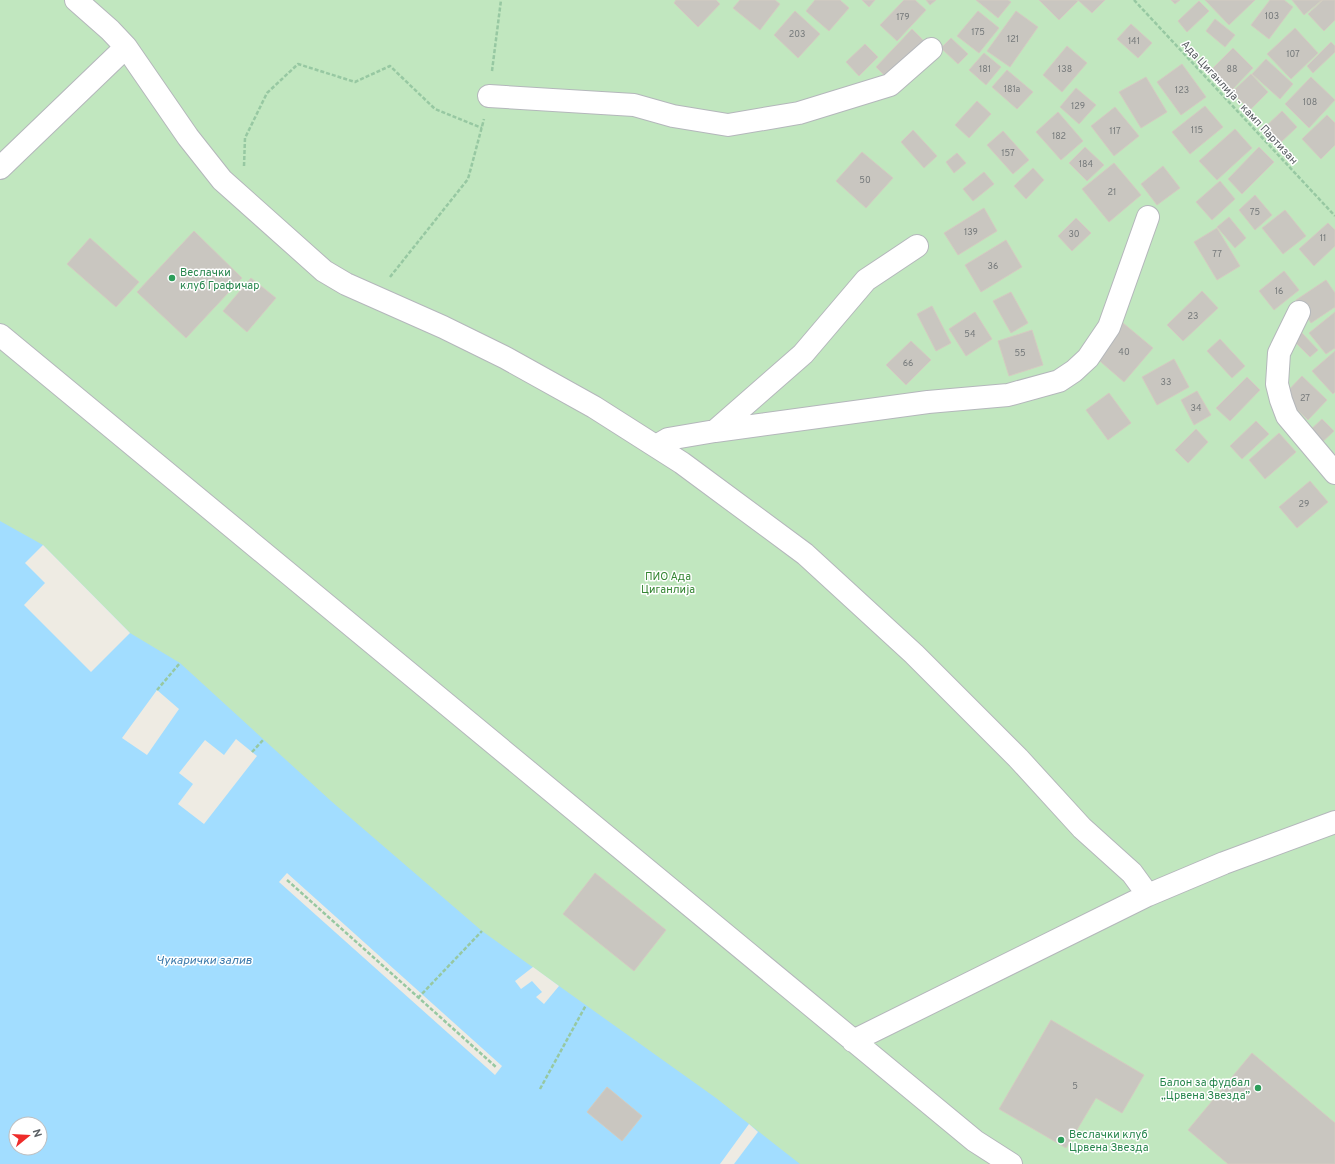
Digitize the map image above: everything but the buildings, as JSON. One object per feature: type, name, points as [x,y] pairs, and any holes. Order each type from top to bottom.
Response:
[{"type":"street","points":[[76,0],[110,30],[126,47],[208,163],[242,200],[324,271],[346,284],[443,327],[506,358],[594,407],[682,463],[805,554],[914,654],[1018,758],[1082,828],[1132,873],[1148,895]]},
{"type":"street","points":[[0,168],[126,47]]},
{"type":"street","points":[[489,96],[634,105],[673,116],[728,125],[799,113],[890,85],[931,49]]},
{"type":"street","points":[[656,446],[668,439],[715,431],[928,402],[1008,395],[1059,381],[1074,371],[1088,358],[1109,327],[1148,217]]},
{"type":"street","points":[[715,431],[803,354],[866,280],[917,246]]},
{"type":"street","points":[[1299,312],[1280,353],[1277,384],[1287,416],[1335,473]]},
{"type":"street","points":[[0,335],[853,1041],[975,1141],[1011,1164]]},
{"type":"street","points":[[853,1041],[1148,895],[1224,863],[1335,822]]},
{"type":"path","points":[[375,296],[468,179],[489,96],[501,0]]},
{"type":"path","name":"Ада Циганлија - камп Партизан","points":[[1134,0],[1335,216]]},
{"type":"path","points":[[242,200],[245,138],[267,93],[298,64],[355,82],[390,66],[435,109],[482,128]]},
{"type":"path","points":[[157,690],[180,663]]},
{"type":"path","points":[[252,752],[264,739]]},
{"type":"path","points":[[287,880],[496,1068]]},
{"type":"path","points":[[418,998],[482,931]]},
{"type":"path","points":[[540,1089],[586,1005]]},
{"type":"green space","name":"ПИО Ада Циганлија","points":[[0,0],[1335,0],[1335,1164],[0,1164]]},
{"type":"water","name":"Чукарички залив","points":[[0,521],[43,545],[130,633],[180,663],[331,801],[482,931],[716,1098],[800,1164],[0,1164]]},
{"type":"pier","points":[[43,545],[130,633],[91,672],[24,605],[45,583],[25,563]]},
{"type":"pier","points":[[157,690],[179,709],[147,755],[122,738]]},
{"type":"pier","points":[[236,739],[257,756],[204,824],[178,804],[193,784],[179,773],[205,740],[224,755]]},
{"type":"pier","points":[[287,873],[502,1066],[495,1075],[279,882]]},
{"type":"pier","points":[[533,967],[559,986],[544,1004],[536,997],[542,992],[532,981],[521,989],[515,981]]},
{"type":"pier","points":[[749,1124],[758,1132],[734,1164],[720,1164]]},
{"type":"place","name":"Веслачки клуб Графичар","points":[[172,278]]},
{"type":"place","name":"Балон за фудбал „Црвена Звезда”","points":[[1258,1088]]},
{"type":"place","name":"Веслачки клуб Црвена Звезда","points":[[1061,1140]]}]
